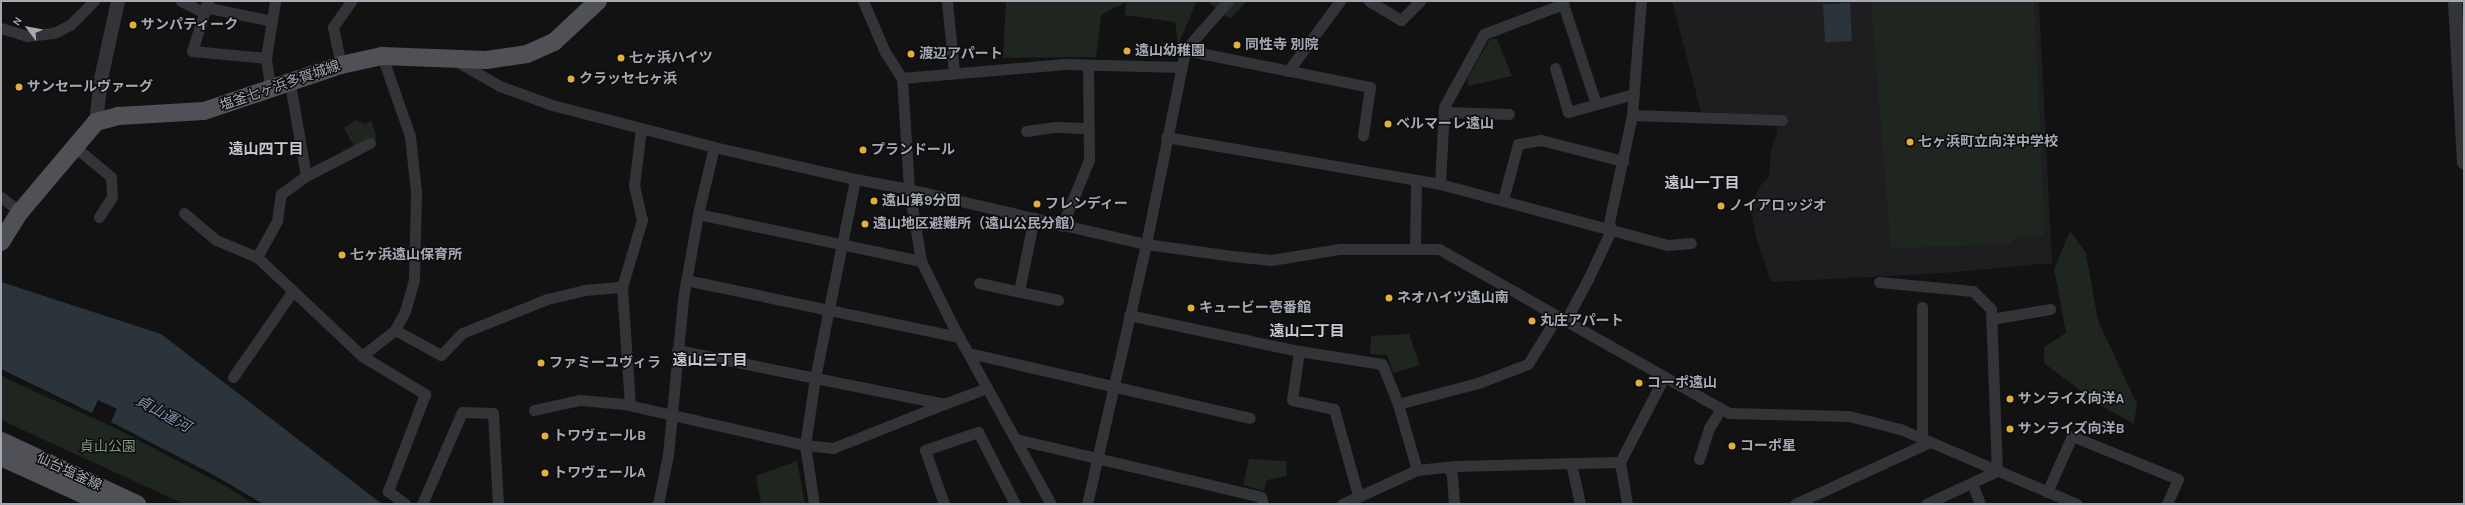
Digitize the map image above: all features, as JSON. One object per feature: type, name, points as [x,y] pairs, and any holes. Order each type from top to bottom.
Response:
[{"type":"main road","name":"塩釜七ヶ浜多賀城線","points":[[96,122],[119,116],[204,112],[271,91],[341,65],[382,56],[414,55],[452,59],[512,57],[542,49],[598,1]]},
{"type":"main road","points":[[1,242],[20,212],[96,122]]},
{"type":"main road","name":"仙台塩釜線","points":[[1,441],[137,504]]},
{"type":"main road","name":"仙台塩釜線","points":[[1,457],[99,503]]},
{"type":"street","points":[[1,28],[28,36],[54,33],[70,24],[94,1]]},
{"type":"street","points":[[96,122],[101,79],[118,1]]},
{"type":"street","points":[[181,1],[272,21]]},
{"type":"street","points":[[271,91],[266,58],[275,1]]},
{"type":"street","points":[[341,65],[333,27],[351,1]]},
{"type":"street","points":[[863,1],[885,52],[902,78],[909,189],[921,261],[959,337],[1051,504]]},
{"type":"street","points":[[947,1],[954,73]]},
{"type":"street","points":[[1087,504],[1146,244],[1166,137],[1185,50],[1228,1]]},
{"type":"street","points":[[1288,71],[1340,1]]},
{"type":"street","points":[[1368,1],[1401,20],[1420,1]]},
{"type":"street","points":[[1398,404],[1478,383],[1528,364],[1588,279],[1610,227],[1632,116],[1640,1]]},
{"type":"street","points":[[2455,1],[2464,163]]},
{"type":"street","points":[[1440,184],[1444,107],[1484,34],[1563,2],[1596,104]]},
{"type":"street","points":[[206,7],[192,51],[266,58]]},
{"type":"street","points":[[1185,50],[1370,87],[1363,135]]},
{"type":"street","points":[[362,356],[395,330],[405,311],[414,280],[416,192],[410,136],[382,56]]},
{"type":"street","points":[[452,59],[500,86],[552,105],[714,147],[855,179],[909,189],[1062,226],[1146,244],[1271,260],[1340,249],[1427,247],[1450,253],[1729,413],[1849,416],[1900,429],[2077,504]]},
{"type":"street","points":[[902,78],[1065,64],[1181,67]]},
{"type":"street","points":[[1062,226],[1089,160],[1088,64]]},
{"type":"street","points":[[1555,68],[1568,112],[1634,94]]},
{"type":"street","points":[[290,84],[306,176]]},
{"type":"street","points":[[1444,112],[1509,114]]},
{"type":"street","points":[[1632,116],[1782,120]]},
{"type":"street","points":[[1026,131],[1056,127],[1089,128]]},
{"type":"street","points":[[630,405],[622,287],[642,220],[634,186],[641,128]]},
{"type":"street","points":[[1166,137],[1440,184],[1610,227],[1668,245],[1691,243]]},
{"type":"street","points":[[1503,200],[1518,144],[1540,140],[1622,161]]},
{"type":"street","points":[[257,257],[277,221],[281,194],[306,176],[370,143]]},
{"type":"street","points":[[75,147],[111,177],[112,197],[100,218]]},
{"type":"street","points":[[658,504],[673,414],[677,350],[686,280],[698,214],[714,147]]},
{"type":"street","points":[[814,504],[806,445],[815,378],[855,179]]},
{"type":"street","points":[[1415,247],[1416,180]]},
{"type":"street","points":[[1,196],[20,212]]},
{"type":"street","points":[[184,213],[216,240],[257,257],[292,292],[362,356],[425,394],[388,491],[405,504]]},
{"type":"street","points":[[698,214],[841,246],[921,261]]},
{"type":"street","points":[[1019,291],[1034,218]]},
{"type":"street","points":[[686,280],[828,312],[959,337]]},
{"type":"street","points":[[1879,282],[1973,291],[1991,309],[1997,471]]},
{"type":"street","points":[[979,283],[1058,300]]},
{"type":"street","points":[[395,330],[441,355],[462,333],[547,299],[585,290],[622,287]]},
{"type":"street","points":[[233,377],[292,292]]},
{"type":"street","points":[[1922,307],[1926,440]]},
{"type":"street","points":[[1992,319],[2050,309]]},
{"type":"street","points":[[1129,315],[1299,351],[1382,364],[1398,404],[1417,470]]},
{"type":"street","points":[[677,350],[944,404]]},
{"type":"street","points":[[1299,351],[1292,400],[1334,409],[1358,495]]},
{"type":"street","points":[[969,353],[1113,385],[1250,418]]},
{"type":"street","points":[[1627,504],[1620,462],[1664,377]]},
{"type":"street","points":[[534,410],[580,400],[630,405],[806,445],[832,448],[987,388]]},
{"type":"street","points":[[1698,459],[1709,428],[1721,408]]},
{"type":"street","points":[[422,504],[462,412],[493,413],[498,504]]},
{"type":"street","points":[[944,504],[925,450],[978,432],[1016,504]]},
{"type":"street","points":[[2047,492],[2072,436],[2178,479],[2167,504]]},
{"type":"street","points":[[1016,439],[1098,457],[1261,497],[1263,504]]},
{"type":"street","points":[[1795,504],[1815,500],[1926,440]]},
{"type":"street","points":[[1342,504],[1358,495],[1417,470],[1448,467],[1620,462]]},
{"type":"street","points":[[1572,463],[1580,504]]},
{"type":"street","points":[[1448,467],[1452,475],[1454,504]]},
{"type":"street","points":[[1926,504],[1997,471]]},
{"type":"street","points":[[1972,483],[1980,504]]},
{"type":"shaded area","name":"七ヶ浜町立向洋中学校","points":[[1672,1],[2039,1],[2052,263],[1943,273],[1771,282],[1756,237],[1751,210],[1758,189],[1769,176],[1771,150],[1777,134],[1778,115],[1701,112]]},
{"type":"green space","points":[[1006,1],[1197,1],[1178,45],[1175,22],[1125,15],[1126,2],[1101,15],[1096,57],[1003,58]]},
{"type":"green space","points":[[1207,1],[1247,1],[1230,19]]},
{"type":"green space","points":[[1871,1],[2034,1],[2045,235],[2021,236],[2008,244],[1891,248]]},
{"type":"green space","points":[[1490,39],[1497,39],[1512,76],[1468,86],[1467,79]]},
{"type":"green space","points":[[356,120],[365,124],[371,121],[377,139],[356,150],[344,128]]},
{"type":"green space","points":[[2070,231],[2086,253],[2098,321],[2137,404],[2134,424],[2098,404],[2044,363],[2044,347],[2066,333],[2054,269]]},
{"type":"green space","points":[[1409,334],[1420,365],[1393,373],[1387,355],[1370,354],[1371,336]]},
{"type":"green space","name":"貞山公園","points":[[1,376],[117,429],[231,489],[253,504],[184,504],[1,420]]},
{"type":"green space","points":[[1249,459],[1286,461],[1287,476],[1267,480],[1264,491],[1243,485]]},
{"type":"green space","points":[[797,461],[805,504],[761,504],[756,476]]},
{"type":"water","points":[[1850,3],[1852,41],[1825,42],[1823,4]]},
{"type":"water","name":"貞山運河","points":[[1,282],[161,334],[382,504],[263,504],[214,475],[111,422],[117,409],[98,400],[92,413],[1,369]]},
{"type":"place","name":"サンパティーク","points":[[133,25]]},
{"type":"place","name":"同性寺 別院","points":[[1237,45]]},
{"type":"place","name":"遠山幼稚園","points":[[1127,51]]},
{"type":"place","name":"渡辺アパート","points":[[911,54]]},
{"type":"place","name":"七ヶ浜ハイツ","points":[[621,58]]},
{"type":"place","name":"クラッセ七ヶ浜","points":[[571,79]]},
{"type":"place","name":"サンセールヴァーグ","points":[[19,87]]},
{"type":"place","name":"ベルマーレ遠山","points":[[1388,124]]},
{"type":"place","name":"七ヶ浜町立向洋中学校","points":[[1910,142]]},
{"type":"place","name":"プランドール","points":[[863,150]]},
{"type":"place","name":"遠山第9分団","points":[[874,201]]},
{"type":"place","name":"フレンディー","points":[[1037,204]]},
{"type":"place","name":"ノイアロッジオ","points":[[1721,206]]},
{"type":"place","name":"遠山地区避難所（遠山公民分館）","points":[[865,224]]},
{"type":"place","name":"七ヶ浜遠山保育所","points":[[342,255]]},
{"type":"place","name":"ネオハイツ遠山南","points":[[1389,298]]},
{"type":"place","name":"キュービー壱番館","points":[[1191,308]]},
{"type":"place","name":"丸庄アパート","points":[[1532,321]]},
{"type":"place","name":"ファミーユヴィラ","points":[[541,363]]},
{"type":"place","name":"コーポ遠山","points":[[1639,383]]},
{"type":"place","name":"サンライズ向洋A","points":[[2010,399]]},
{"type":"place","name":"サンライズ向洋B","points":[[2010,429]]},
{"type":"place","name":"トワヴェールB","points":[[545,436]]},
{"type":"place","name":"コーポ星","points":[[1732,446]]},
{"type":"place","name":"トワヴェールA","points":[[545,473]]},
{"type":"district","name":"遠山四丁目","points":[[266,150]]},
{"type":"district","name":"遠山一丁目","points":[[1702,184]]},
{"type":"district","name":"遠山二丁目","points":[[1307,332]]},
{"type":"district","name":"遠山三丁目","points":[[710,361]]}]
